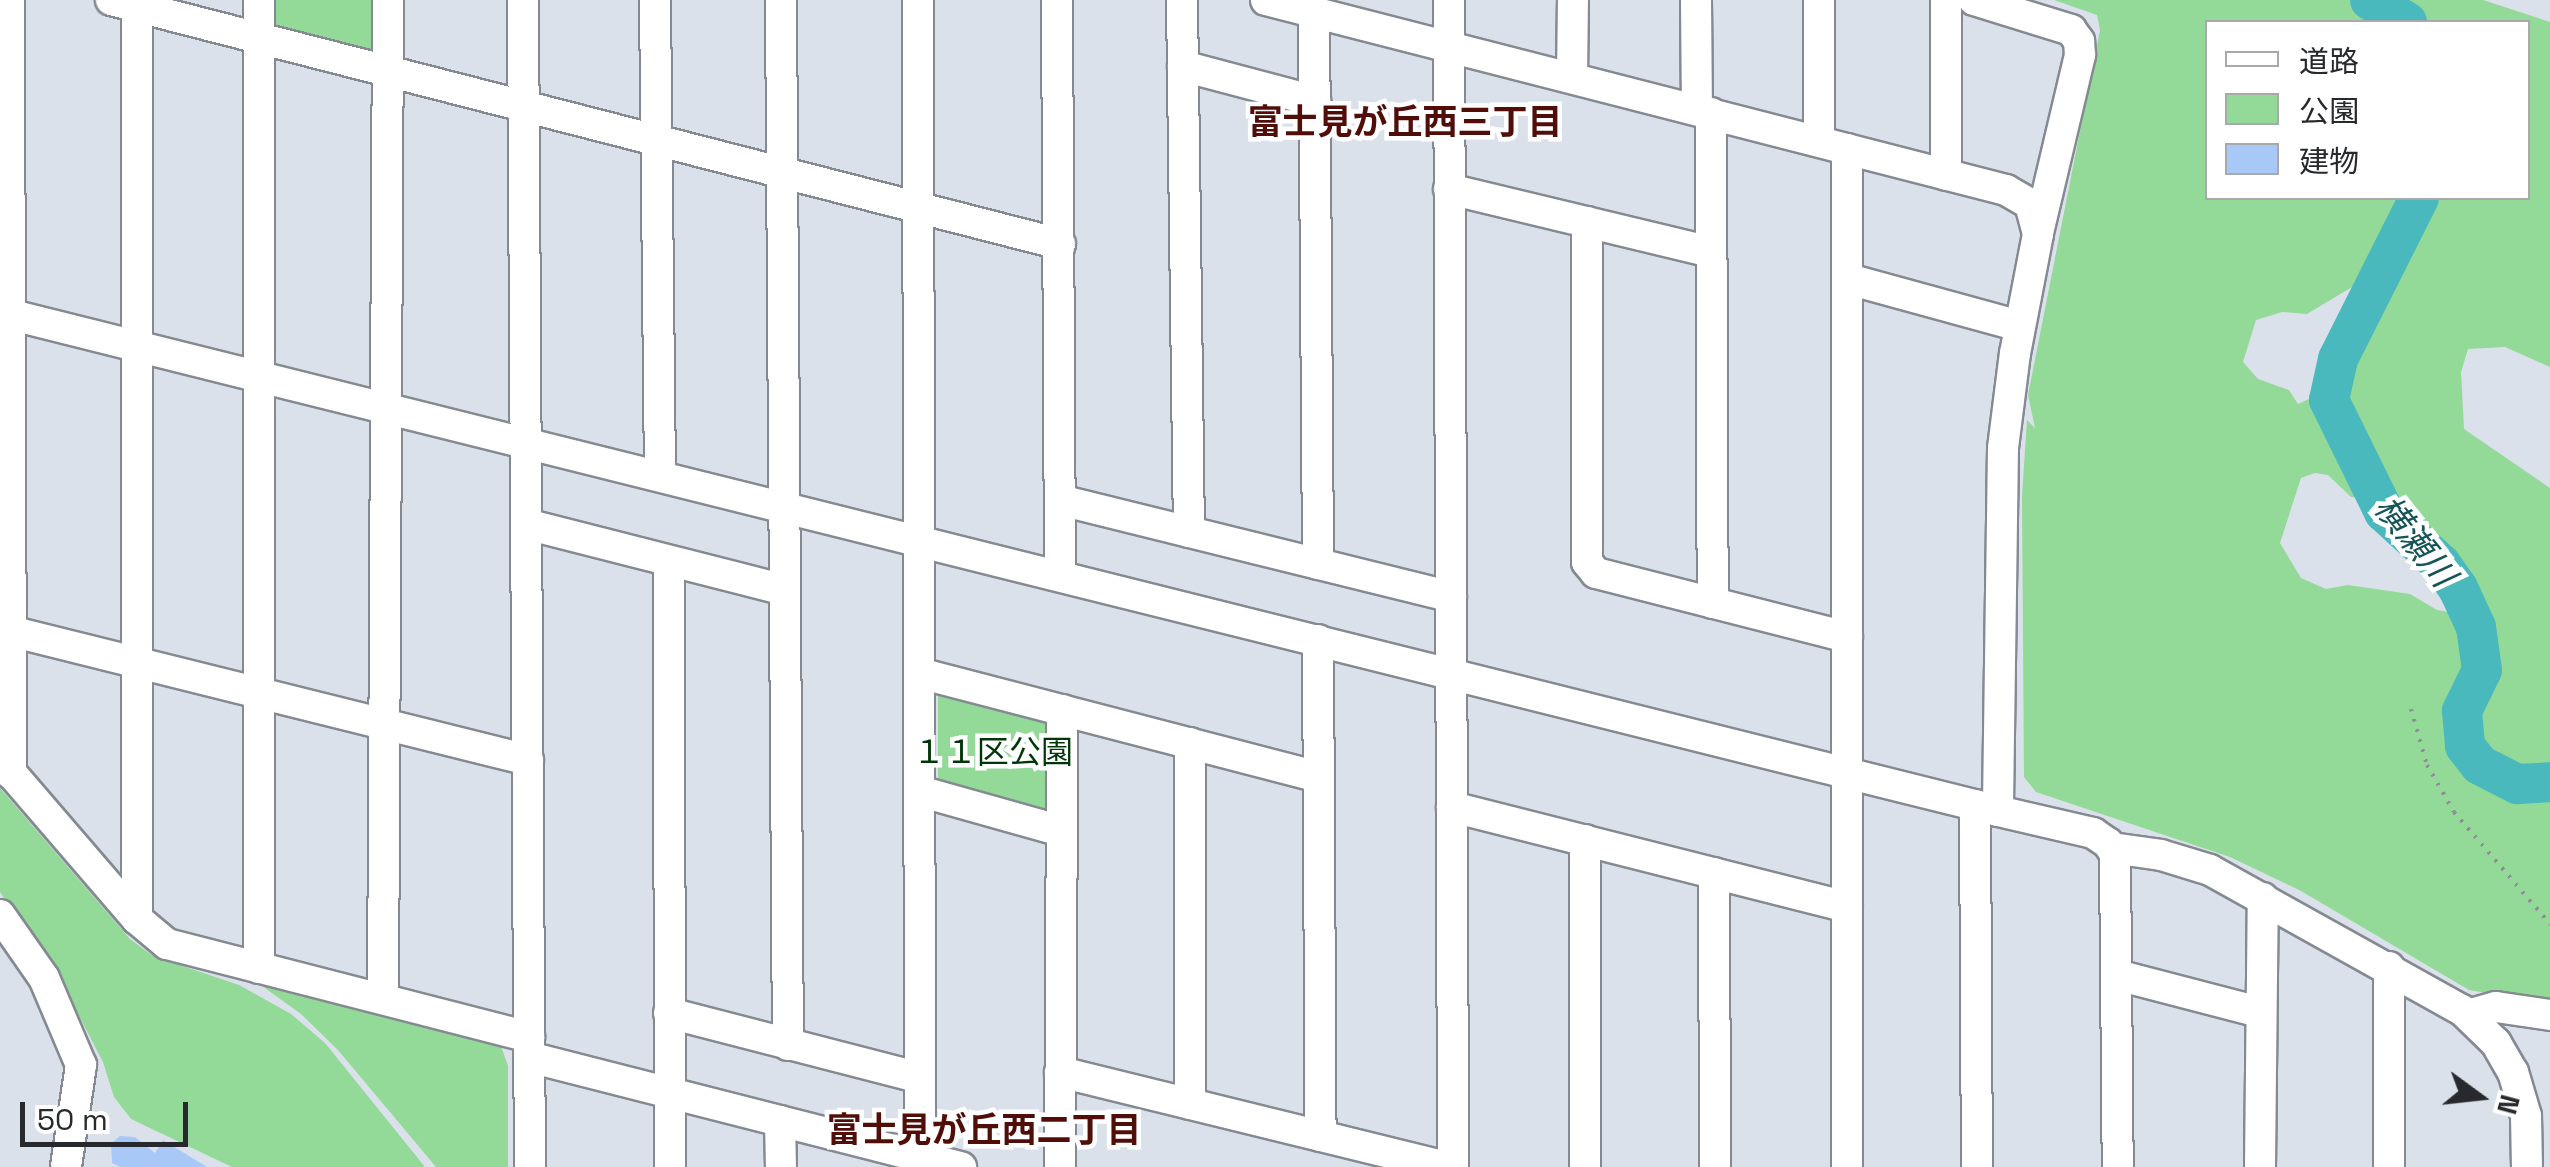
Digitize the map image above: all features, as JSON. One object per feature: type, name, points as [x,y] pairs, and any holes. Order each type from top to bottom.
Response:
[{"type":"street","points":[[9,0],[5,312],[10,631],[5,767],[137,919],[167,944],[383,1000],[670,1092],[920,1162],[961,1167]]},
{"type":"street","points":[[259,0],[259,968]]},
{"type":"street","points":[[383,1000],[388,0]]},
{"type":"street","points":[[523,0],[530,1167]]},
{"type":"street","points":[[655,0],[660,476]]},
{"type":"street","points":[[782,0],[788,1045]]},
{"type":"street","points":[[918,0],[920,1162]]},
{"type":"street","points":[[1057,0],[1060,576]]},
{"type":"street","points":[[1182,0],[1189,532]]},
{"type":"street","points":[[1266,0],[1374,14],[1449,45],[2020,195],[2036,214],[2038,234]]},
{"type":"street","points":[[1060,1072],[1450,1167],[1448,0]]},
{"type":"street","points":[[1572,78],[1573,0]]},
{"type":"street","points":[[1696,0],[1711,252],[1713,603]]},
{"type":"street","points":[[1819,0],[1848,279],[1847,1167]]},
{"type":"street","points":[[1946,0],[1946,174]]},
{"type":"street","points":[[1974,0],[2071,30],[2079,41],[2080,54],[2020,326],[2001,489],[1977,1167]]},
{"type":"street","points":[[137,919],[138,345],[128,2],[1060,244]]},
{"type":"street","points":[[1309,7],[1314,101],[1318,564]]},
{"type":"street","points":[[1183,66],[1314,101]]},
{"type":"street","points":[[1450,189],[1711,252]]},
{"type":"street","points":[[1587,222],[1587,562],[1596,573],[1847,637]]},
{"type":"street","points":[[1848,279],[2020,326]]},
{"type":"street","points":[[5,312],[2092,833],[2112,848],[2194,864],[2389,967],[2468,1015],[2506,1059],[2537,1105],[2527,1167]]},
{"type":"street","points":[[1060,500],[1451,597]]},
{"type":"street","points":[[526,524],[785,590]]},
{"type":"street","points":[[669,561],[670,1167]]},
{"type":"street","points":[[10,631],[528,760]]},
{"type":"street","points":[[1318,640],[1322,1136]]},
{"type":"street","points":[[919,673],[1319,777]]},
{"type":"street","points":[[1060,1167],[1062,710]]},
{"type":"street","points":[[1190,743],[1190,1104]]},
{"type":"street","points":[[920,791],[1061,831]]},
{"type":"street","points":[[1452,807],[1847,906]]},
{"type":"street","points":[[1585,1167],[1586,840]]},
{"type":"street","points":[[2112,848],[2117,865],[2118,1167]]},
{"type":"street","points":[[1714,873],[1715,1167]]},
{"type":"street","points":[[2260,1167],[2263,898]]},
{"type":"street","points":[[0,915],[44,978],[81,1065],[66,1167]]},
{"type":"street","points":[[2389,967],[2389,1167]]},
{"type":"street","points":[[2117,975],[2259,1012]]},
{"type":"street","points":[[2468,1015],[2496,1008],[2550,1015]]},
{"type":"street","points":[[669,1013],[920,1078]]},
{"type":"street","points":[[780,1121],[781,1167]]},
{"type":"path","points":[[2411,709],[2426,765],[2454,812],[2550,924]]},
{"type":"green space","points":[[270,0],[375,0],[374,53],[275,31],[270,24]]},
{"type":"green space","points":[[2054,0],[2483,0],[2550,22],[2550,367],[2505,347],[2468,349],[2461,372],[2464,429],[2550,488],[2550,1004],[2469,990],[2301,891],[2230,857],[2036,792],[2024,777],[2022,496],[2027,420],[2035,428],[2028,395],[2100,30],[2097,15]],"holes":[[[2357,284],[2381,310],[2355,359],[2345,396],[2361,429],[2365,455],[2397,500],[2373,475],[2338,451],[2332,432],[2339,407],[2329,390],[2298,404],[2289,390],[2258,379],[2243,362],[2256,320],[2282,312],[2307,314]],[[2315,473],[2328,475],[2351,497],[2398,501],[2417,528],[2392,529],[2396,541],[2429,575],[2454,613],[2437,610],[2410,594],[2348,585],[2326,589],[2301,578],[2280,543],[2301,478]]]},
{"type":"green space","name":"１１区公園","points":[[938,693],[1048,718],[1052,813],[938,783]]},
{"type":"green space","points":[[0,788],[130,939],[153,956],[239,985],[291,1014],[325,1043],[425,1167],[232,1167],[131,1119],[114,1097],[103,1062],[75,1008],[0,892]]},
{"type":"green space","points":[[258,978],[500,1043],[508,1066],[508,1167],[436,1167],[338,1050],[301,1014],[258,983]]},
{"type":"building","points":[[120,1136],[135,1137],[155,1153],[163,1140],[207,1167],[120,1167],[112,1163],[111,1144]]},
{"type":"waterway","name":"横瀬川","points":[[2370,0],[2404,20]]},
{"type":"waterway","name":"横瀬川","points":[[2418,200],[2338,359],[2329,400],[2384,512],[2441,564],[2458,588],[2476,627],[2482,670],[2462,711],[2465,746],[2480,765],[2517,784],[2550,782]]},
{"type":"district","name":"富士見が丘西三丁目","points":[[1405,122]]},
{"type":"district","name":"富士見が丘西二丁目","points":[[984,1130]]}]
